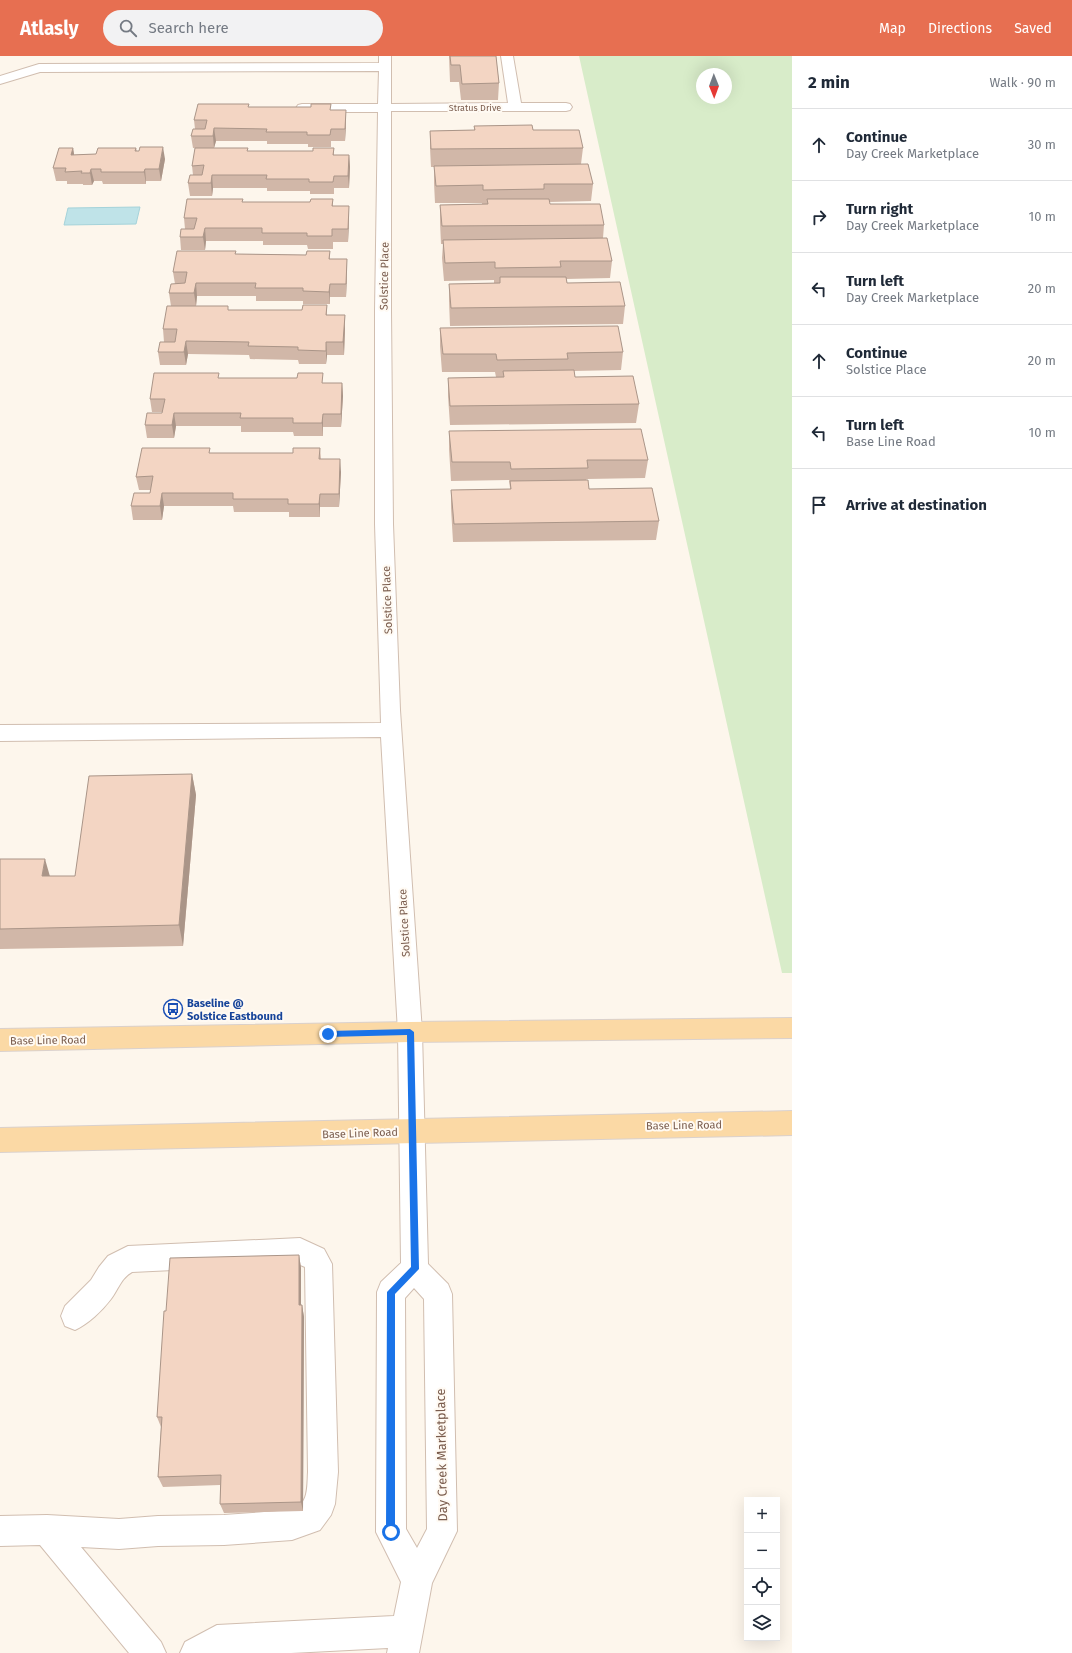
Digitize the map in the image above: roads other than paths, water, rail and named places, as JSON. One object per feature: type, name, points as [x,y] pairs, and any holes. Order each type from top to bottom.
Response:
[{"type":"main road","name":"Base Line Road","points":[[0,1040],[410,1032],[792,1028]]},
{"type":"main road","name":"Base Line Road","points":[[0,1140],[328,1135],[411,1131],[792,1123]]},
{"type":"street","points":[[507,56],[515,107]]},
{"type":"street","points":[[1,82],[16,74],[39,68],[385,62]]},
{"type":"street","name":"Solstice Place","points":[[385,62],[383,311],[384,517],[392,730],[410,1032],[411,1131]]},
{"type":"street","name":"Stratus Drive","points":[[292,108],[566,107]]},
{"type":"street","points":[[0,733],[392,730]]},
{"type":"street","points":[[411,1131],[415,1269],[391,1292],[391,1532],[417,1580]]},
{"type":"street","points":[[0,1531],[47,1530],[119,1534],[158,1531],[224,1530],[292,1525],[309,1519],[320,1504],[324,1472],[318,1264],[314,1258],[300,1251],[128,1259],[118,1266],[109,1276],[101,1290],[75,1316]]},
{"type":"street","name":"Day Creek Marketplace","points":[[405,1642],[417,1580],[442,1531],[438,1294],[415,1269]]},
{"type":"street","points":[[47,1530],[150,1653]]},
{"type":"street","points":[[196,1653],[217,1641],[405,1642]]},
{"type":"water","points":[[140,207],[136,224],[64,225],[68,208]]},
{"type":"place","name":"Baseline @ Solstice Eastbound","points":[[173,1009]]}]
